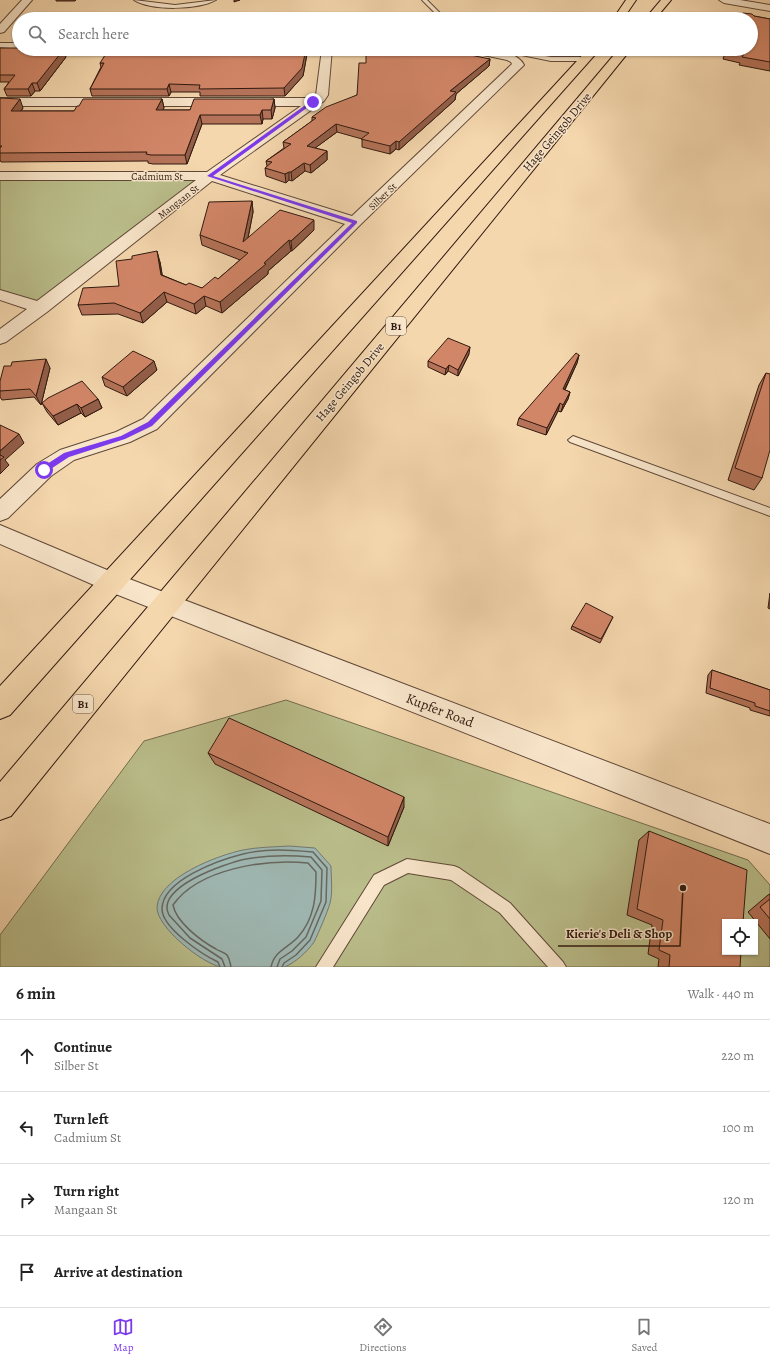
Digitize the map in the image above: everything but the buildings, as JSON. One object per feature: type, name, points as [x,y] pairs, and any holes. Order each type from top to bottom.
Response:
[{"type":"highway","points":[[623,12],[631,0]]},
{"type":"highway","points":[[656,12],[666,0]]},
{"type":"highway","points":[[0,706],[587,56]]},
{"type":"highway","name":"Hage Geingob Drive","points":[[166,603],[619,56]]},
{"type":"highway","name":"B1","points":[[0,805],[166,603]]},
{"type":"street","points":[[16,12],[27,0]]},
{"type":"street","points":[[724,0],[770,8]]},
{"type":"street","points":[[0,30],[12,17]]},
{"type":"street","points":[[0,46],[12,46]]},
{"type":"street","name":"Mangaan St","points":[[0,338],[41,308],[210,176],[322,95],[326,56]]},
{"type":"street","name":"Silber St","points":[[0,512],[44,470],[66,455],[123,437],[150,424],[355,222],[517,68],[518,63],[510,57],[505,56]]},
{"type":"street","points":[[0,102],[313,102]]},
{"type":"street","name":"Cadmium St","points":[[0,176],[210,176],[355,222]]},
{"type":"street","points":[[0,296],[41,308]]},
{"type":"street","name":"Kupfer Road","points":[[0,534],[111,582],[770,839]]},
{"type":"lane","points":[[136,0],[153,4],[179,5],[214,0]]},
{"type":"lane","points":[[424,0],[437,12]]},
{"type":"lane","points":[[534,56],[550,59],[573,56]]},
{"type":"lane","points":[[573,440],[770,512]]},
{"type":"lane","points":[[324,967],[379,880],[407,866],[454,873],[505,908],[558,967]]},
{"type":"green space","points":[[0,176],[210,176],[41,308],[0,295]]},
{"type":"green space","points":[[286,700],[748,860],[770,885],[770,967],[0,967],[0,935],[144,741]]},
{"type":"water","points":[[289,846],[315,848],[331,866],[332,890],[329,907],[314,942],[292,963],[284,967],[221,967],[203,959],[193,952],[172,934],[164,924],[157,907],[160,896],[168,886],[179,877],[206,862],[232,853],[243,850]]},
{"type":"place","name":"Kierie's Deli & Shop","points":[[683,888]]},
{"type":"route","points":[[44,470],[66,455],[123,437],[150,424],[355,222],[210,176],[313,102]]}]
